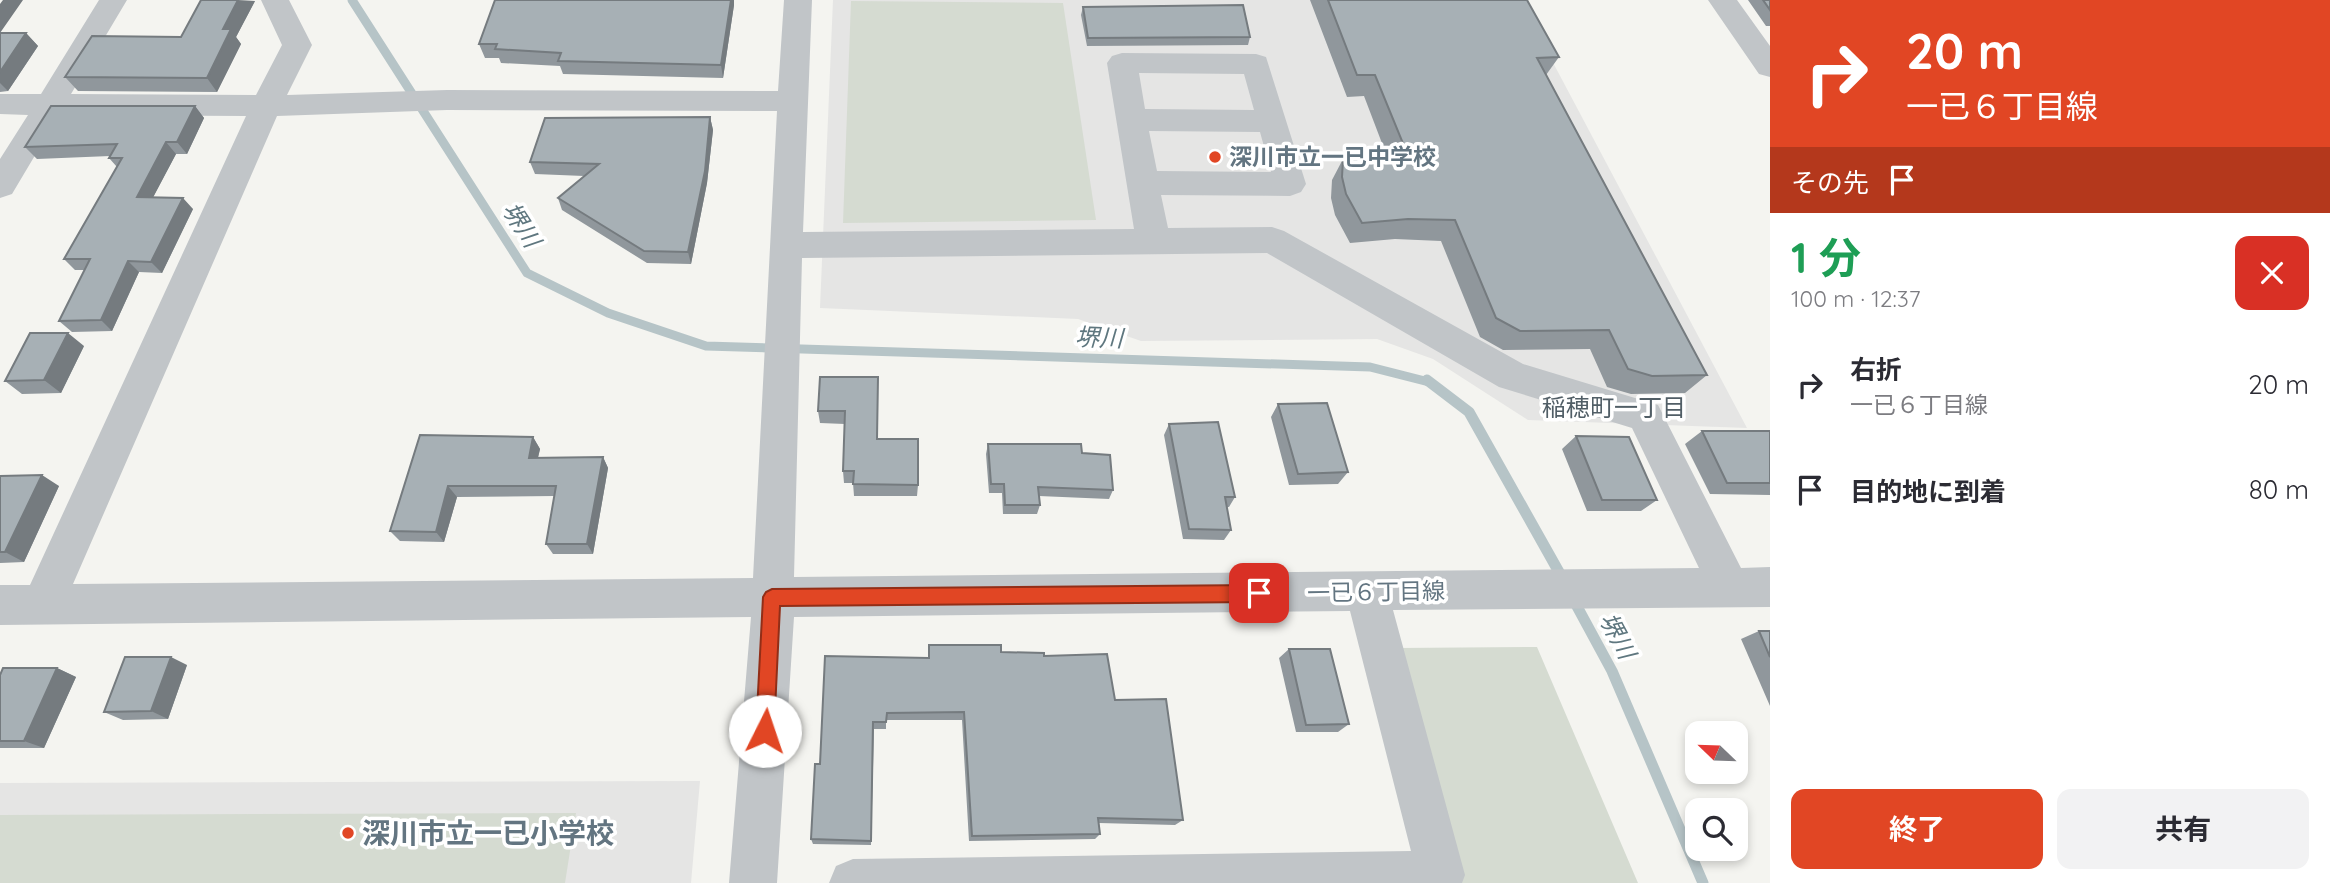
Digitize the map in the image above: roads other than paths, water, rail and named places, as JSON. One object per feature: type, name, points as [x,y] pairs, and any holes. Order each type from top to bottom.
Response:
[{"type":"street","points":[[0,186],[113,0]]},
{"type":"street","points":[[43,604],[266,106],[297,45],[275,0]]},
{"type":"street","points":[[753,883],[771,655],[780,369],[798,0]]},
{"type":"street","points":[[1722,0],[1770,67]]},
{"type":"street","points":[[1143,183],[1290,184],[1256,64],[1122,63],[1153,241]]},
{"type":"street","points":[[0,104],[266,106],[447,100],[793,101]]},
{"type":"street","points":[[1133,120],[1272,121]]},
{"type":"street","points":[[787,245],[1272,240],[1512,376],[1645,416],[1729,587]]},
{"type":"street","name":"一已６丁目線","points":[[0,605],[1770,587]]},
{"type":"street","points":[[852,883],[1441,876],[1367,593]]},
{"type":"waterway","name":"堺川","points":[[352,0],[527,273],[608,313],[706,346],[1370,367],[1429,382]]},
{"type":"waterway","name":"堺川","points":[[1427,380],[1469,412],[1564,581]]},
{"type":"waterway","name":"堺川","points":[[1573,599],[1612,671],[1703,883]]},
{"type":"place","name":"深川市立一已中学校","points":[[1215,157]]},
{"type":"place","name":"深川市立一已小学校","points":[[348,833]]},
{"type":"district","name":"稲穂町一丁目","points":[[1614,408]]}]
